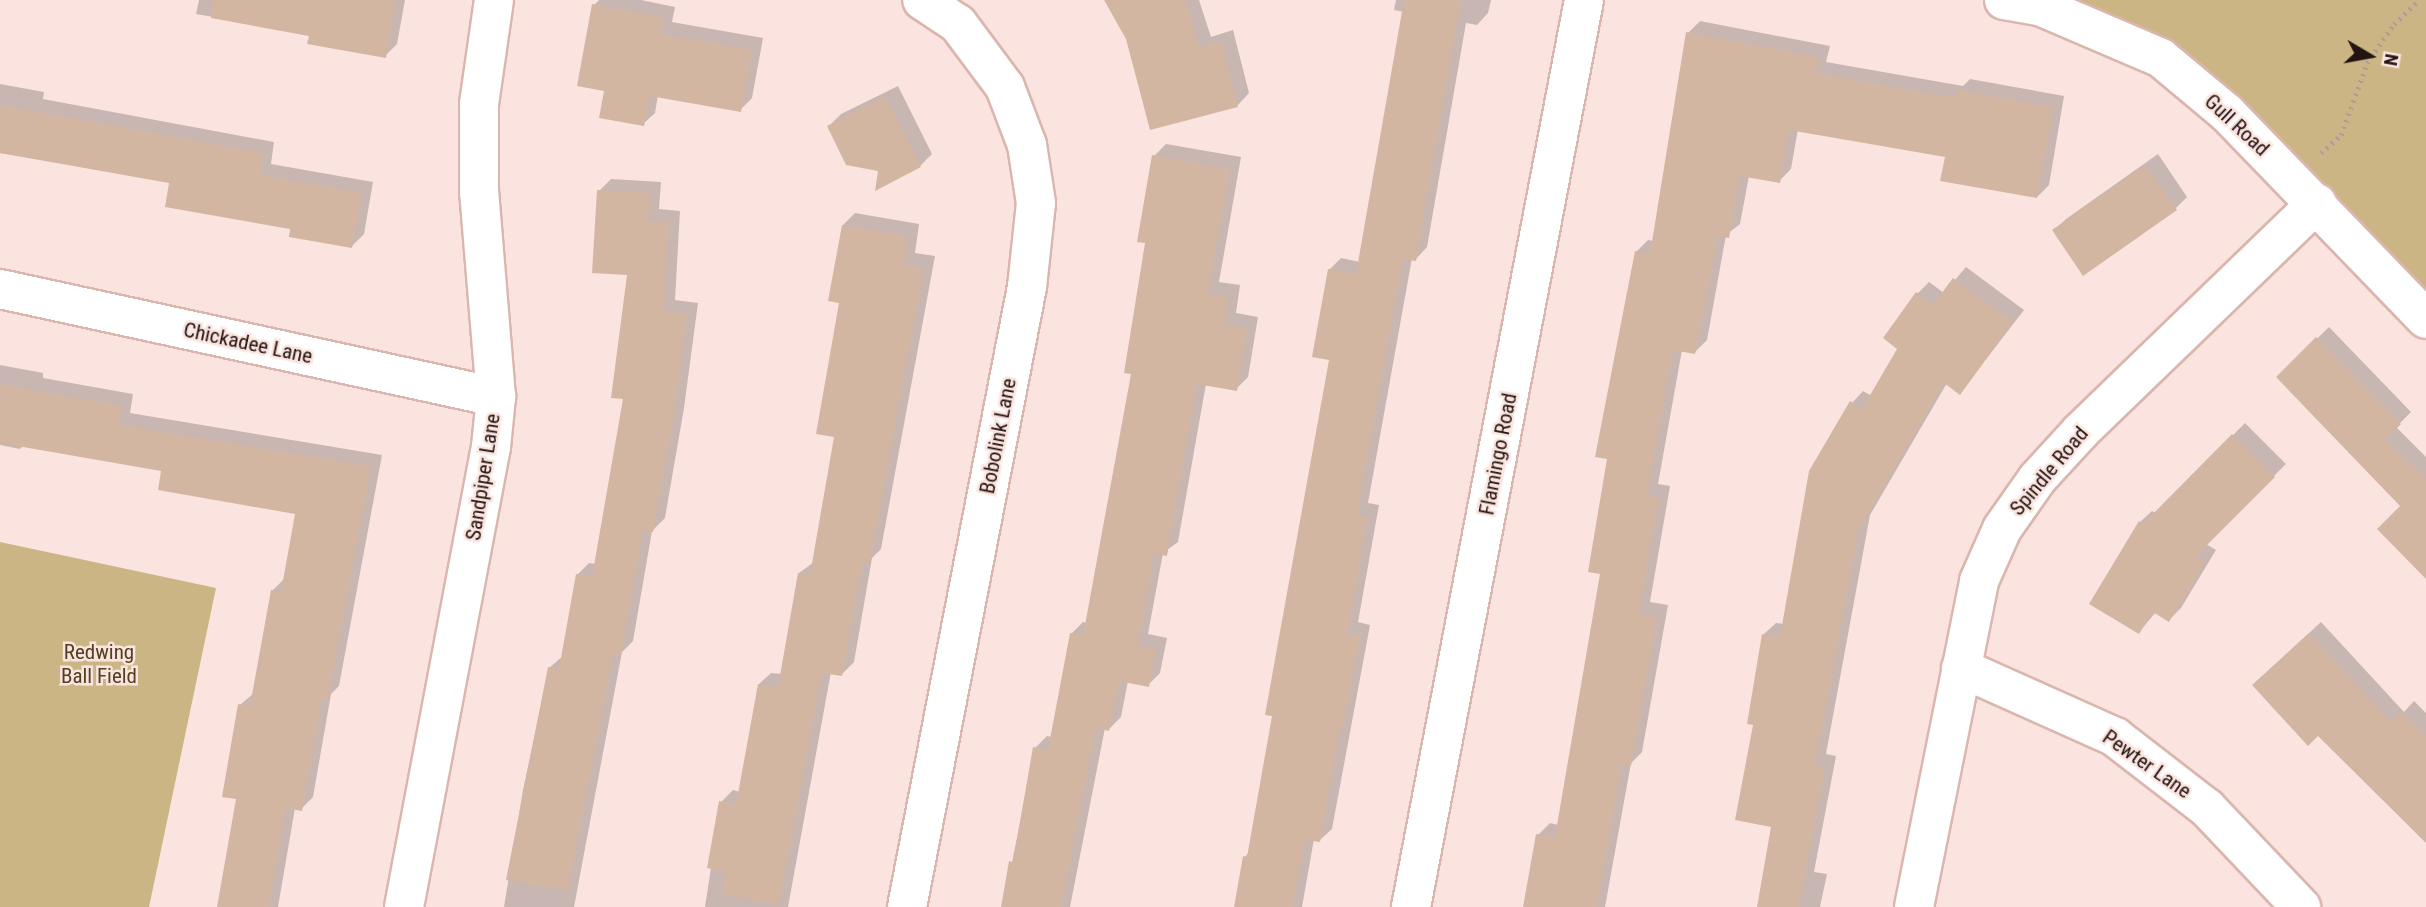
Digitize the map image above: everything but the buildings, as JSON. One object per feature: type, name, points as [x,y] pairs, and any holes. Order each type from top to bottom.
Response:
[{"type":"street","name":"Sandpiper Lane","points":[[404,907],[491,447],[496,397],[479,192],[480,104],[494,0]]},
{"type":"street","name":"Bobolink Lane","points":[[906,907],[1027,287],[1036,203],[1027,145],[1005,86],[958,24],[922,0]]},
{"type":"street","name":"Flamingo Road","points":[[1411,907],[1584,0]]},
{"type":"street","name":"Gull Road","points":[[2004,0],[2043,3],[2161,58],[2227,113],[2426,318]]},
{"type":"street","name":"Spindle Road","points":[[1914,907],[1979,581],[2002,529],[2037,480],[2305,191]]},
{"type":"street","name":"Chickadee Lane","points":[[0,289],[496,397]]},
{"type":"street","name":"Pewter Lane","points":[[1961,668],[2115,737],[2207,808],[2301,907]]},
{"type":"path","points":[[2305,191],[2341,135],[2367,63],[2394,24],[2419,0]]},
{"type":"green space","points":[[2059,0],[2426,0],[2426,309],[2198,70]]},
{"type":"green space","name":"Redwing Ball Field","points":[[0,542],[216,588],[149,907],[0,907]]}]
